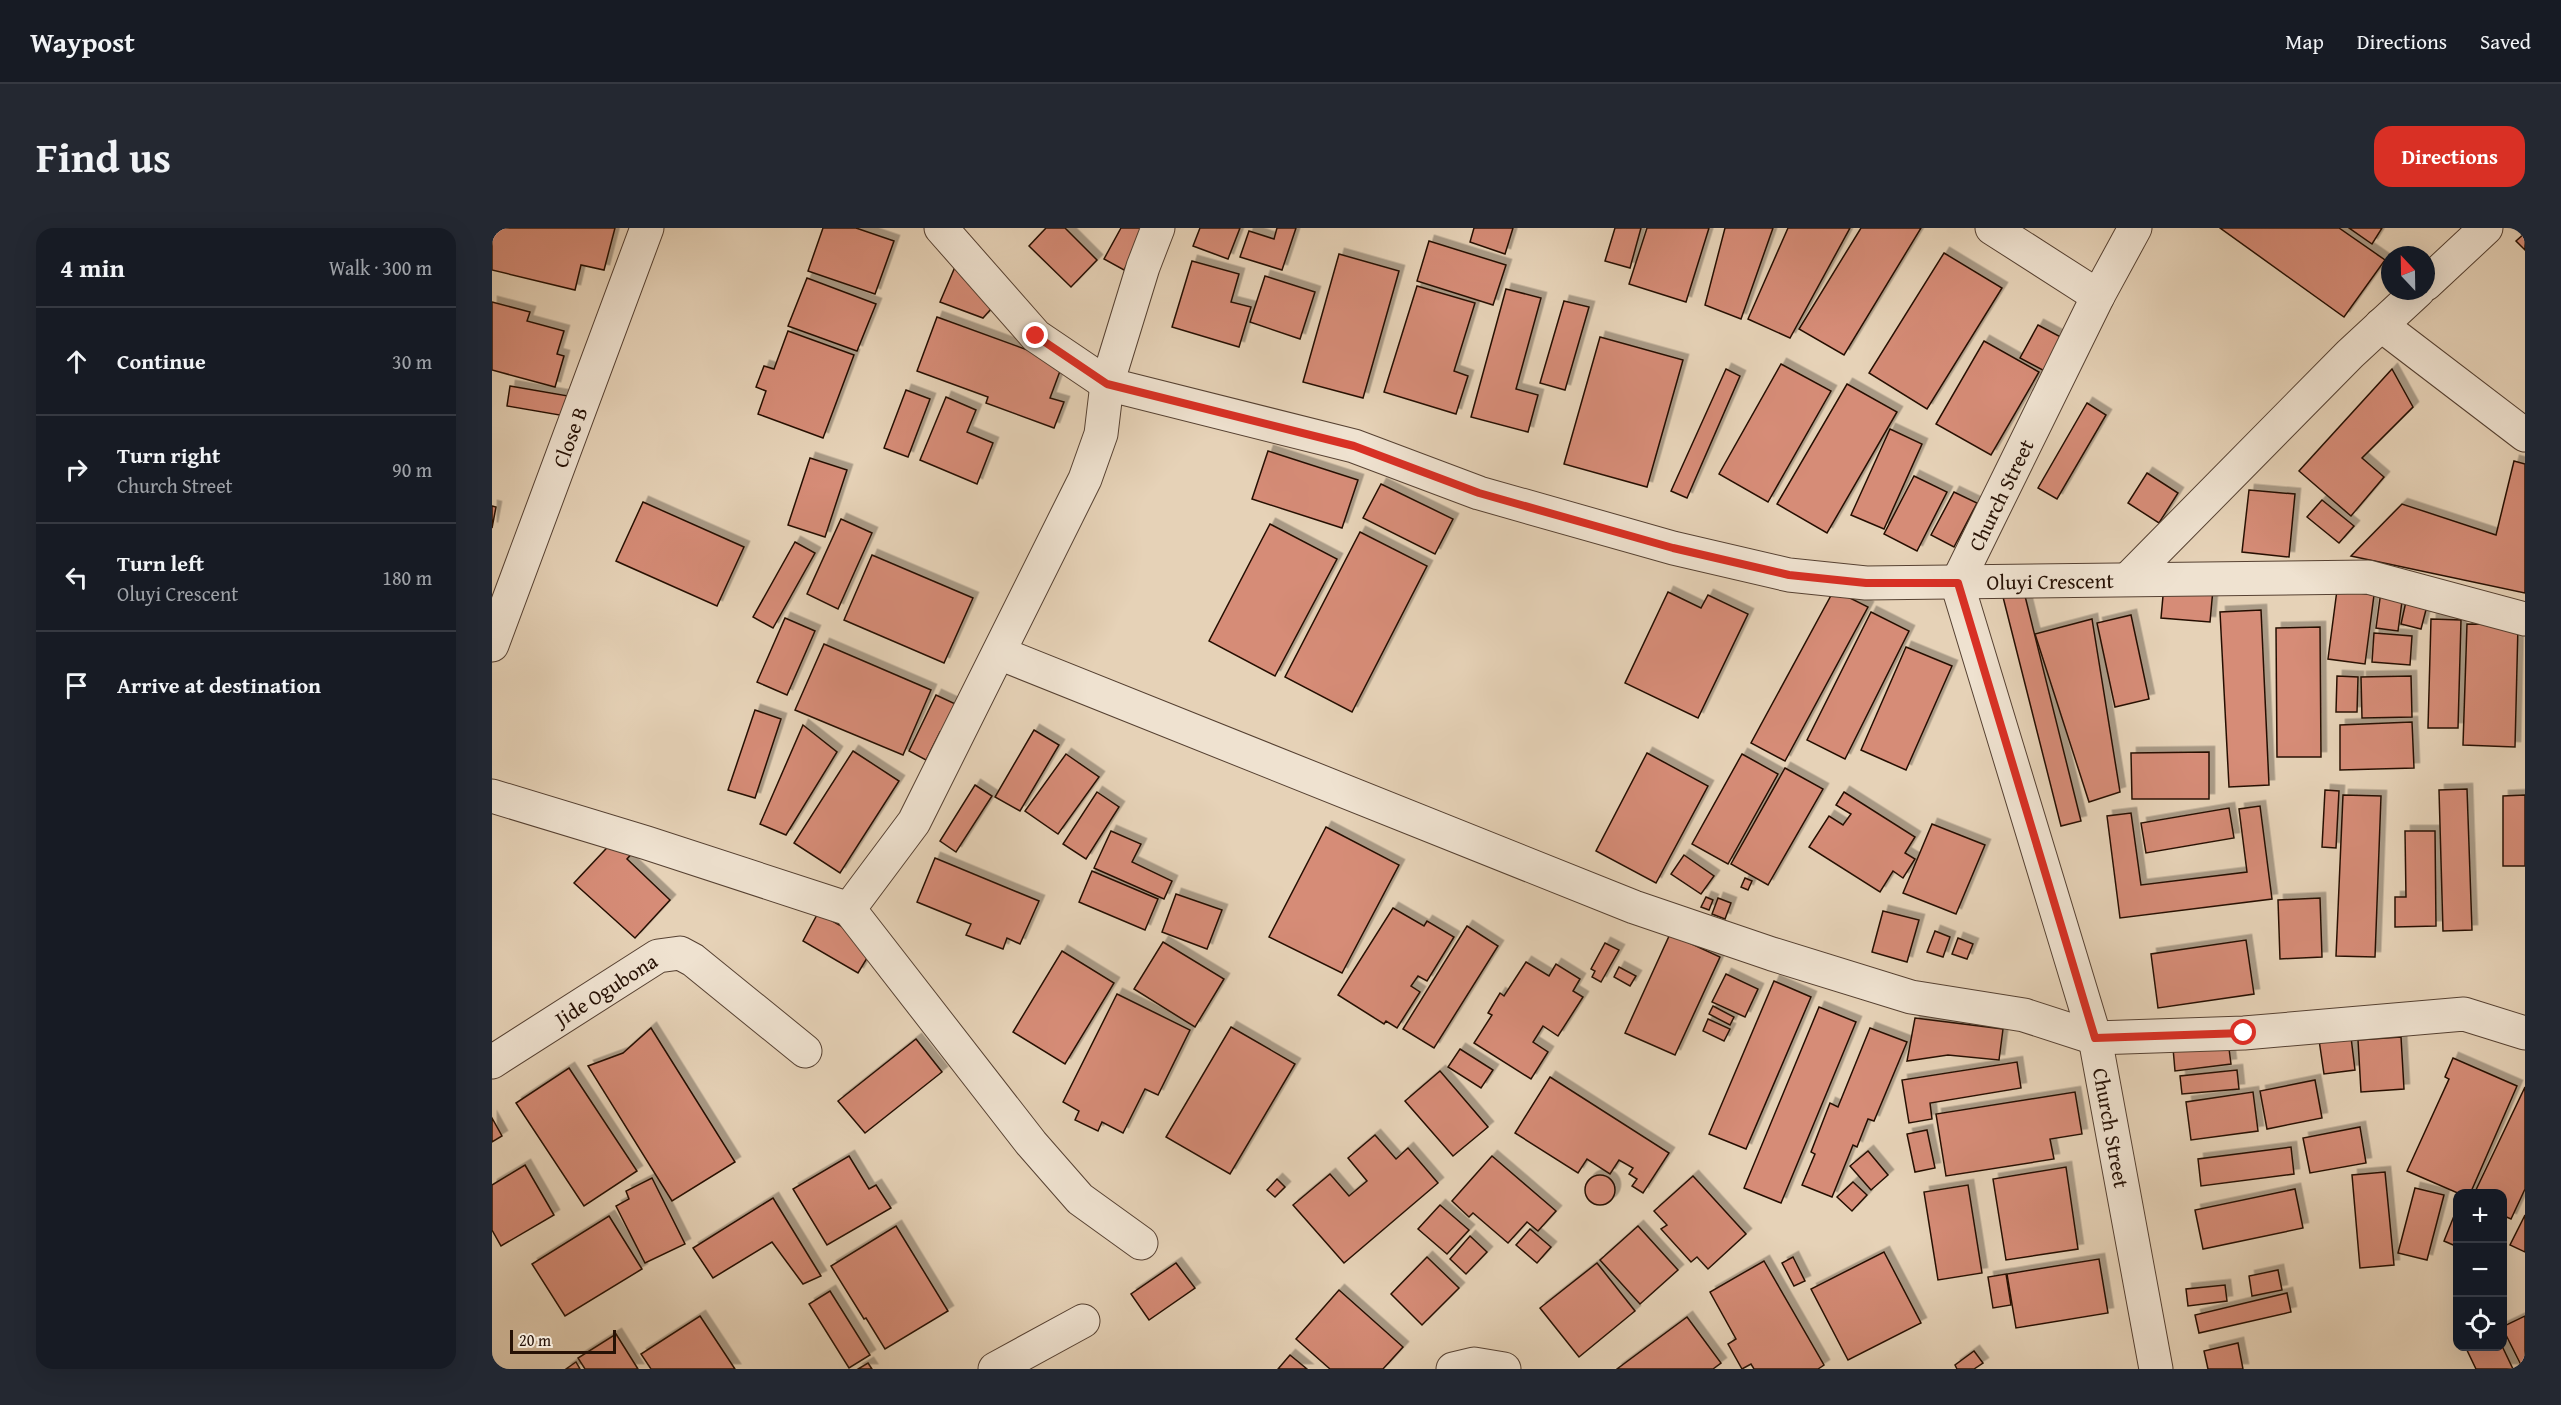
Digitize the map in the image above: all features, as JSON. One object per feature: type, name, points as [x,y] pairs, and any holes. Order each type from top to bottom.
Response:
[{"type":"street","name":"Close B","points":[[492,645],[647,228]]},
{"type":"street","name":"Oluyi Crescent","points":[[941,228],[1036,336],[1107,384],[1354,446],[1479,493],[1673,548],[1789,575],[1866,583],[2368,577],[2525,619]]},
{"type":"street","points":[[849,909],[914,822],[1085,479],[1101,434],[1107,384],[1143,267],[1158,228]]},
{"type":"street","points":[[1992,228],[2098,296]]},
{"type":"street","name":"Church Street","points":[[2135,228],[2098,296],[1958,583],[2095,1038],[2156,1369]]},
{"type":"street","points":[[2435,276],[2486,228]]},
{"type":"street","points":[[2128,579],[2408,300]]},
{"type":"street","points":[[2381,325],[2525,435]]},
{"type":"street","points":[[999,653],[1634,907],[1772,954],[1911,997],[2024,1015],[2095,1038],[2244,1033],[2464,1014],[2525,1033]]},
{"type":"street","points":[[492,796],[647,843],[849,909],[1031,1143],[1080,1199],[1141,1243]]},
{"type":"street","name":"Jide Ogubona","points":[[492,1062],[658,956],[680,953],[693,960],[805,1051]]},
{"type":"street","points":[[995,1369],[1083,1321]]},
{"type":"street","points":[[1453,1369],[1474,1364],[1504,1369]]},
{"type":"building","points":[[492,228],[615,228],[604,270],[581,265],[575,290],[492,270]]},
{"type":"building","points":[[823,228],[856,228],[894,241],[875,294],[808,271]]},
{"type":"building","points":[[1046,228],[1065,228],[1097,260],[1071,287],[1029,246]]},
{"type":"building","points":[[1121,228],[1147,228],[1124,270],[1104,259]]},
{"type":"building","points":[[1200,228],[1240,228],[1228,259],[1193,246]]},
{"type":"building","points":[[1277,228],[1296,228],[1282,270],[1240,257],[1249,231],[1274,239]]},
{"type":"building","points":[[1474,228],[1513,228],[1505,254],[1470,242]]},
{"type":"building","points":[[1615,228],[1641,228],[1630,268],[1605,261]]},
{"type":"building","points":[[1647,228],[1709,228],[1686,302],[1629,284]]},
{"type":"building","points":[[1725,228],[1773,228],[1741,319],[1705,305]]},
{"type":"building","points":[[1788,228],[1850,228],[1790,338],[1748,319]]},
{"type":"building","points":[[1861,228],[1921,228],[1844,355],[1799,329]]},
{"type":"building","points":[[2220,228],[2339,228],[2381,257],[2381,266],[2344,317]]},
{"type":"building","points":[[2349,228],[2382,228],[2372,244]]},
{"type":"building","points":[[2525,233],[2525,250],[2516,241]]},
{"type":"building","points":[[1429,241],[1506,265],[1493,305],[1417,281]]},
{"type":"building","points":[[1944,253],[2002,288],[1927,409],[1869,373]]},
{"type":"building","points":[[1339,254],[1399,271],[1363,398],[1303,382]]},
{"type":"building","points":[[1192,261],[1239,274],[1231,302],[1251,307],[1239,347],[1172,327]]},
{"type":"building","points":[[955,267],[999,300],[983,318],[940,302]]},
{"type":"building","points":[[1265,276],[1315,292],[1300,339],[1250,322]]},
{"type":"building","points":[[807,278],[876,304],[857,351],[788,326]]},
{"type":"building","points":[[1417,286],[1475,303],[1454,371],[1468,376],[1456,414],[1384,392]]},
{"type":"building","points":[[1506,289],[1541,298],[1516,389],[1538,395],[1528,432],[1471,417]]},
{"type":"building","points":[[1564,301],[1589,307],[1565,390],[1540,383]]},
{"type":"building","points":[[492,302],[530,312],[527,321],[564,331],[557,354],[564,356],[555,387],[492,370]]},
{"type":"building","points":[[937,317],[1063,363],[1050,398],[1064,402],[1054,428],[986,403],[988,397],[917,371]]},
{"type":"building","points":[[2038,325],[2072,343],[2054,376],[2020,358]]},
{"type":"building","points":[[788,331],[854,355],[823,438],[758,414],[766,391],[756,387],[764,366],[774,369]]},
{"type":"building","points":[[1600,337],[1683,360],[1647,487],[1564,464]]},
{"type":"building","points":[[1984,341],[2039,372],[1991,455],[1936,424]]},
{"type":"building","points":[[1781,364],[1831,391],[1768,502],[1719,474]]},
{"type":"building","points":[[1726,369],[1740,376],[1687,498],[1671,491]]},
{"type":"building","points":[[2392,369],[2413,407],[2362,458],[2384,477],[2351,516],[2299,471]]},
{"type":"building","points":[[1847,384],[1897,412],[1827,533],[1777,504]]},
{"type":"building","points":[[510,386],[574,397],[571,417],[507,406]]},
{"type":"building","points":[[906,390],[930,399],[908,457],[884,448]]},
{"type":"building","points":[[946,397],[976,410],[967,432],[993,443],[977,484],[920,460]]},
{"type":"building","points":[[2087,403],[2106,415],[2057,499],[2038,488]]},
{"type":"building","points":[[1890,429],[1922,444],[1884,529],[1851,515]]},
{"type":"building","points":[[1268,451],[1358,480],[1342,528],[1252,499]]},
{"type":"building","points":[[810,458],[847,470],[825,537],[788,525]]},
{"type":"building","points":[[2514,461],[2525,464],[2525,593],[2351,556],[2402,504],[2496,535]]},
{"type":"building","points":[[2147,473],[2178,493],[2159,523],[2128,503]]},
{"type":"building","points":[[1914,476],[1947,492],[1917,551],[1884,534]]},
{"type":"building","points":[[1381,484],[1453,519],[1435,554],[1363,518]]},
{"type":"building","points":[[2249,490],[2295,494],[2289,557],[2242,552]]},
{"type":"building","points":[[1954,492],[1977,503],[1954,547],[1931,535]]},
{"type":"building","points":[[2322,500],[2354,526],[2339,543],[2307,517]]},
{"type":"building","points":[[643,502],[744,547],[717,606],[616,561]]},
{"type":"building","points":[[492,506],[496,507],[492,528]]},
{"type":"building","points":[[841,519],[872,533],[838,609],[807,594]]},
{"type":"building","points":[[1270,524],[1337,559],[1275,676],[1209,641]]},
{"type":"building","points":[[1360,532],[1427,566],[1352,712],[1285,677]]},
{"type":"building","points":[[795,542],[815,553],[773,628],[753,617]]},
{"type":"building","points":[[872,555],[973,598],[944,663],[844,620]]},
{"type":"building","points":[[2164,585],[2213,589],[2210,622],[2161,618]]},
{"type":"building","points":[[1834,590],[1868,607],[1785,761],[1751,743]]},
{"type":"building","points":[[2337,590],[2374,595],[2365,664],[2328,659]]},
{"type":"building","points":[[2381,591],[2403,594],[2398,631],[2376,628]]},
{"type":"building","points":[[1668,592],[1701,608],[1708,595],[1748,614],[1698,718],[1625,683]]},
{"type":"building","points":[[2024,592],[2081,821],[2061,826],[2003,597]]},
{"type":"building","points":[[2407,597],[2428,602],[2421,629],[2401,624]]},
{"type":"building","points":[[2261,610],[2269,785],[2229,787],[2220,612]]},
{"type":"building","points":[[1871,612],[1909,631],[1845,759],[1807,740]]},
{"type":"building","points":[[2131,615],[2149,699],[2115,707],[2097,623]]},
{"type":"building","points":[[785,618],[815,631],[787,695],[757,682]]},
{"type":"building","points":[[2092,619],[2120,792],[2089,802],[2035,634]]},
{"type":"building","points":[[2431,619],[2461,620],[2458,728],[2428,728]]},
{"type":"building","points":[[2467,624],[2518,625],[2515,747],[2463,745]]},
{"type":"building","points":[[2320,627],[2321,757],[2277,757],[2276,628]]},
{"type":"building","points":[[2374,633],[2412,636],[2410,665],[2372,662]]},
{"type":"building","points":[[824,644],[931,690],[903,755],[795,710]]},
{"type":"building","points":[[1906,647],[1952,666],[1906,770],[1861,750]]},
{"type":"building","points":[[2337,676],[2358,677],[2357,712],[2336,712]]},
{"type":"building","points":[[2411,676],[2412,717],[2362,718],[2361,677]]},
{"type":"building","points":[[936,695],[964,708],[950,737],[940,732],[926,760],[909,751]]},
{"type":"building","points":[[755,710],[781,719],[755,798],[728,790]]},
{"type":"building","points":[[2412,722],[2414,768],[2340,770],[2340,725]]},
{"type":"building","points":[[803,725],[837,752],[786,835],[760,824]]},
{"type":"building","points":[[1034,730],[1059,745],[1020,811],[995,797]]},
{"type":"building","points":[[853,751],[899,781],[840,873],[794,843]]},
{"type":"building","points":[[2209,752],[2209,799],[2132,799],[2131,753]]},
{"type":"building","points":[[1647,753],[1708,786],[1656,883],[1596,851]]},
{"type":"building","points":[[1066,754],[1099,777],[1058,834],[1025,811]]},
{"type":"building","points":[[1742,754],[1778,774],[1728,864],[1692,844]]},
{"type":"building","points":[[1785,768],[1823,789],[1768,885],[1731,864]]},
{"type":"building","points":[[975,785],[992,796],[956,852],[940,841]]},
{"type":"building","points":[[2467,789],[2472,930],[2443,931],[2439,790]]},
{"type":"building","points":[[2325,790],[2339,791],[2336,848],[2322,847]]},
{"type":"building","points":[[1097,792],[1119,807],[1086,859],[1063,844]]},
{"type":"building","points":[[1844,792],[1915,837],[1905,853],[1915,859],[1903,878],[1893,871],[1880,892],[1809,847],[1829,816],[1843,825],[1851,814],[1836,805]]},
{"type":"building","points":[[2343,795],[2381,796],[2375,957],[2336,956]]},
{"type":"building","points":[[2525,795],[2525,866],[2503,866],[2503,796]]},
{"type":"building","points":[[2260,806],[2272,899],[2120,918],[2107,816],[2131,813],[2141,885],[2247,872],[2239,809]]},
{"type":"building","points":[[2229,808],[2234,838],[2146,853],[2141,823]]},
{"type":"building","points":[[1932,824],[1985,845],[1956,914],[1903,893]]},
{"type":"building","points":[[1326,827],[1399,865],[1342,973],[1269,937]]},
{"type":"building","points":[[1111,831],[1141,844],[1132,862],[1172,881],[1164,899],[1094,868]]},
{"type":"building","points":[[2405,831],[2435,831],[2436,926],[2395,927],[2395,897],[2406,897]]},
{"type":"building","points":[[618,836],[634,851],[627,859],[670,900],[635,938],[574,883]]},
{"type":"building","points":[[1684,855],[1714,876],[1701,894],[1671,874]]},
{"type":"building","points":[[935,858],[1039,901],[1020,944],[1007,938],[1003,949],[966,935],[971,924],[917,902]]},
{"type":"building","points":[[1092,871],[1158,899],[1145,930],[1079,902]]},
{"type":"building","points":[[1745,878],[1752,881],[1748,890],[1741,887]]},
{"type":"building","points":[[1176,894],[1222,910],[1207,949],[1162,932]]},
{"type":"building","points":[[1706,897],[1713,900],[1709,910],[1701,907]]},
{"type":"building","points":[[1718,898],[1731,903],[1725,919],[1712,914]]},
{"type":"building","points":[[2320,898],[2322,957],[2280,959],[2278,900]]},
{"type":"building","points":[[1393,908],[1424,926],[1427,921],[1454,937],[1427,981],[1418,976],[1411,986],[1420,992],[1397,1028],[1386,1021],[1384,1024],[1338,995]]},
{"type":"building","points":[[1883,911],[1919,920],[1907,962],[1872,952]]},
{"type":"building","points":[[818,913],[875,945],[858,973],[803,941]]},
{"type":"building","points":[[1467,926],[1498,946],[1434,1048],[1403,1029]]},
{"type":"building","points":[[1935,931],[1950,937],[1943,957],[1927,952]]},
{"type":"building","points":[[1670,934],[1720,957],[1675,1055],[1625,1033]]},
{"type":"building","points":[[1958,938],[1973,944],[1967,959],[1952,954]]},
{"type":"building","points":[[2246,940],[2254,994],[2158,1008],[2151,954]]},
{"type":"building","points":[[1163,942],[1224,979],[1195,1027],[1134,989]]},
{"type":"building","points":[[1605,943],[1619,950],[1601,982],[1592,977],[1595,971],[1591,969]]},
{"type":"building","points":[[1062,951],[1114,983],[1065,1064],[1013,1032]]},
{"type":"building","points":[[1526,962],[1549,976],[1556,964],[1580,979],[1573,991],[1583,997],[1558,1036],[1543,1026],[1533,1042],[1548,1052],[1531,1079],[1474,1043],[1492,1015],[1488,1013],[1500,993],[1504,996]]},
{"type":"building","points":[[1619,967],[1636,976],[1630,986],[1614,977]]},
{"type":"building","points":[[1726,974],[1758,989],[1745,1017],[1712,1002]]},
{"type":"building","points":[[1774,981],[1811,997],[1746,1149],[1709,1134]]},
{"type":"building","points":[[1117,994],[1190,1030],[1158,1095],[1145,1089],[1123,1133],[1102,1122],[1098,1131],[1075,1120],[1079,1111],[1063,1102]]},
{"type":"building","points":[[1713,1006],[1734,1017],[1730,1025],[1709,1014]]},
{"type":"building","points":[[1819,1007],[1856,1022],[1781,1203],[1744,1188]]},
{"type":"building","points":[[1915,1018],[2003,1029],[1999,1060],[1948,1055],[1907,1061]]},
{"type":"building","points":[[1708,1019],[1730,1029],[1724,1041],[1703,1031]]},
{"type":"building","points":[[1231,1027],[1295,1064],[1230,1174],[1166,1137]]},
{"type":"building","points":[[651,1028],[735,1162],[672,1201],[588,1066],[623,1053]]},
{"type":"building","points":[[1870,1028],[1907,1042],[1874,1121],[1868,1119],[1857,1147],[1853,1145],[1832,1197],[1802,1185],[1815,1154],[1811,1152],[1830,1103],[1838,1107]]},
{"type":"building","points":[[2350,1029],[2355,1070],[2324,1074],[2318,1033]]},
{"type":"building","points":[[2401,1037],[2404,1089],[2361,1092],[2358,1040]]},
{"type":"building","points":[[916,1039],[942,1072],[865,1133],[838,1101]]},
{"type":"building","points":[[2228,1041],[2231,1064],[2175,1071],[2173,1048]]},
{"type":"building","points":[[1460,1049],[1493,1070],[1481,1088],[1448,1067]]},
{"type":"building","points":[[2453,1058],[2517,1086],[2472,1189],[2453,1189],[2453,1191],[2407,1171],[2449,1079],[2445,1077]]},
{"type":"building","points":[[2017,1062],[2021,1088],[1930,1103],[1932,1119],[1909,1123],[1902,1080]]},
{"type":"building","points":[[569,1068],[637,1171],[584,1206],[516,1103]]},
{"type":"building","points":[[2237,1070],[2239,1089],[2182,1094],[2180,1076]]},
{"type":"building","points":[[1440,1071],[1488,1127],[1453,1156],[1405,1101]]},
{"type":"building","points":[[1550,1077],[1669,1153],[1643,1193],[1632,1186],[1637,1179],[1629,1174],[1633,1168],[1619,1160],[1610,1174],[1587,1159],[1578,1173],[1515,1133]]},
{"type":"building","points":[[2315,1080],[2322,1118],[2267,1129],[2260,1091]]},
{"type":"building","points":[[2525,1087],[2525,1189],[2511,1219],[2507,1217],[2507,1189],[2476,1189]]},
{"type":"building","points":[[2075,1092],[2082,1134],[2050,1139],[2054,1159],[1946,1176],[1936,1114]]},
{"type":"building","points":[[2253,1092],[2258,1131],[2191,1140],[2186,1102]]},
{"type":"building","points":[[492,1118],[502,1136],[492,1142]]},
{"type":"building","points":[[2360,1127],[2366,1163],[2310,1173],[2303,1138]]},
{"type":"building","points":[[1927,1130],[1935,1168],[1915,1172],[1907,1134]]},
{"type":"building","points":[[1375,1135],[1396,1159],[1408,1148],[1438,1183],[1344,1263],[1293,1205],[1330,1174],[1349,1196],[1367,1181],[1348,1158]]},
{"type":"building","points":[[2291,1147],[2294,1174],[2201,1186],[2198,1159]]},
{"type":"building","points":[[1868,1151],[1888,1175],[1871,1190],[1850,1166]]},
{"type":"building","points":[[849,1156],[869,1189],[876,1185],[891,1208],[827,1245],[793,1189]]},
{"type":"building","points":[[1492,1156],[1556,1211],[1538,1231],[1527,1222],[1508,1243],[1473,1213],[1469,1217],[1452,1201]]},
{"type":"building","points":[[525,1165],[554,1215],[501,1246],[492,1230],[492,1185]]},
{"type":"building","points":[[2066,1167],[2078,1249],[2006,1260],[1993,1179]]},
{"type":"building","points":[[2385,1172],[2394,1265],[2360,1268],[2352,1175]]},
{"type":"building","points":[[1600,1175],[1611,1179],[1615,1190],[1611,1201],[1600,1205],[1589,1201],[1585,1190],[1589,1179]]},
{"type":"building","points":[[1693,1176],[1746,1234],[1708,1269],[1697,1257],[1691,1262],[1661,1229],[1667,1225],[1654,1211]]},
{"type":"building","points":[[652,1178],[685,1244],[645,1263],[616,1206],[629,1199],[626,1191]]},
{"type":"building","points":[[1277,1179],[1285,1187],[1275,1197],[1267,1190]]},
{"type":"building","points":[[1853,1182],[1867,1195],[1852,1211],[1837,1197]]},
{"type":"building","points":[[1968,1185],[1982,1273],[1938,1280],[1924,1192]]},
{"type":"building","points":[[2415,1188],[2444,1195],[2427,1260],[2398,1253]]},
{"type":"building","points":[[2295,1189],[2303,1228],[2203,1249],[2195,1210]]},
{"type":"building","points":[[773,1198],[821,1276],[803,1284],[772,1242],[713,1278],[693,1248]]},
{"type":"building","points":[[1440,1205],[1469,1230],[1447,1254],[1418,1229]]},
{"type":"building","points":[[2525,1215],[2525,1252],[2510,1245]]},
{"type":"building","points":[[609,1216],[642,1269],[565,1316],[532,1264]]},
{"type":"building","points":[[2453,1218],[2453,1245],[2444,1241]]},
{"type":"building","points":[[896,1226],[948,1311],[885,1349],[831,1266]]},
{"type":"building","points":[[1638,1226],[1678,1270],[1640,1304],[1600,1260]]},
{"type":"building","points":[[1530,1229],[1551,1247],[1537,1263],[1516,1245]]},
{"type":"building","points":[[1470,1236],[1487,1252],[1466,1274],[1450,1259]]},
{"type":"building","points":[[1884,1252],[1921,1323],[1848,1360],[1811,1289]]},
{"type":"building","points":[[1427,1257],[1459,1288],[1422,1325],[1391,1294]]},
{"type":"building","points":[[1793,1257],[1805,1281],[1794,1286],[1782,1263]]},
{"type":"building","points":[[2099,1259],[2108,1313],[2016,1328],[2007,1274]]},
{"type":"building","points":[[1764,1261],[1824,1365],[1818,1369],[1754,1369],[1751,1364],[1742,1369],[1728,1344],[1736,1339],[1710,1292]]},
{"type":"building","points":[[1176,1263],[1195,1288],[1149,1320],[1131,1294]]},
{"type":"building","points":[[1597,1263],[1635,1311],[1579,1357],[1540,1308]]},
{"type":"building","points":[[2278,1270],[2282,1290],[2252,1296],[2249,1276]]},
{"type":"building","points":[[2006,1274],[2011,1305],[1993,1308],[1988,1277]]},
{"type":"building","points":[[2225,1285],[2227,1301],[2188,1306],[2186,1289]]},
{"type":"building","points":[[1339,1290],[1403,1347],[1383,1369],[1330,1369],[1296,1339]]},
{"type":"building","points":[[830,1291],[870,1355],[849,1368],[809,1304]]},
{"type":"building","points":[[2287,1293],[2291,1312],[2199,1333],[2195,1315]]},
{"type":"building","points":[[700,1316],[735,1369],[651,1369],[641,1354]]},
{"type":"building","points":[[2525,1316],[2525,1369],[2507,1337],[2507,1325]]},
{"type":"building","points":[[1687,1317],[1721,1363],[1713,1369],[1617,1369]]},
{"type":"building","points":[[616,1334],[638,1369],[585,1369],[578,1358]]},
{"type":"building","points":[[2238,1343],[2243,1369],[2208,1369],[2204,1351]]},
{"type":"building","points":[[1974,1351],[1983,1363],[1974,1369],[1957,1369],[1955,1365]]},
{"type":"building","points":[[2467,1351],[2504,1351],[2513,1369],[2476,1369]]},
{"type":"building","points":[[1290,1355],[1307,1369],[1278,1369]]},
{"type":"building","points":[[576,1362],[580,1369],[566,1369]]},
{"type":"building","points":[[868,1363],[872,1369],[858,1369]]},
{"type":"route","points":[[1036,336],[1107,384],[1354,446],[1479,493],[1673,548],[1789,575],[1866,583],[1958,583],[2095,1038],[2244,1033]]}]
